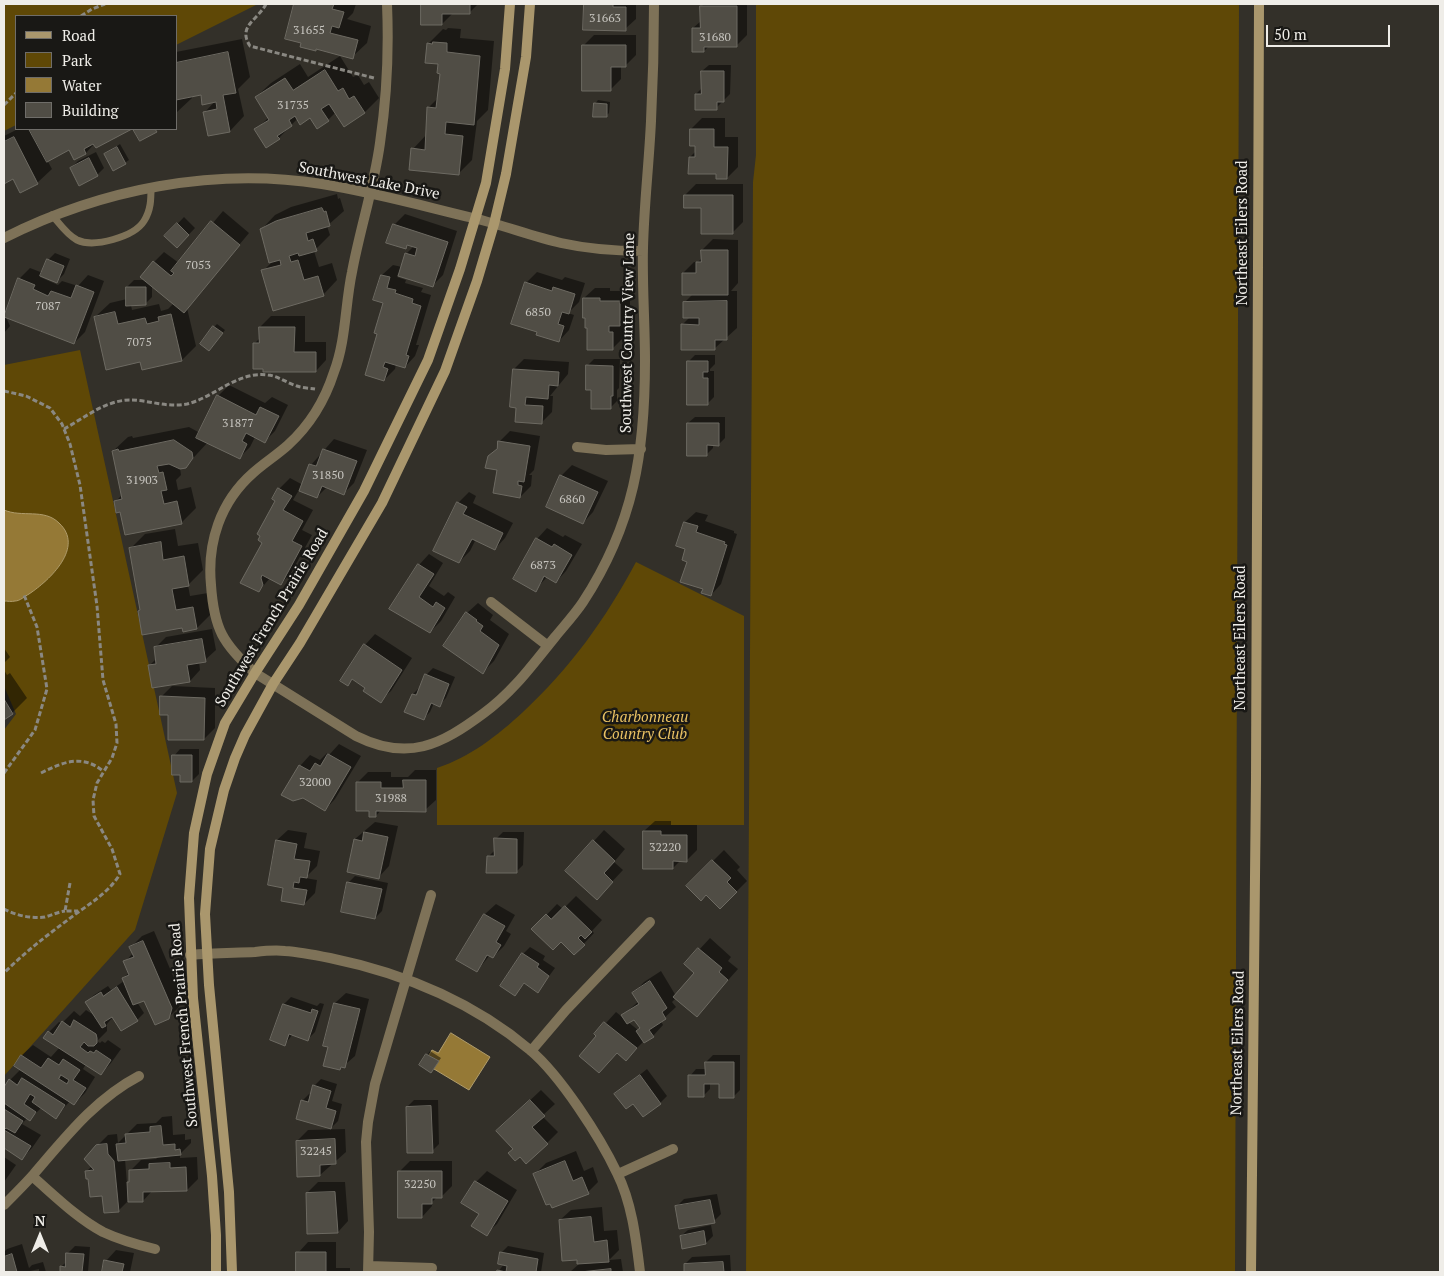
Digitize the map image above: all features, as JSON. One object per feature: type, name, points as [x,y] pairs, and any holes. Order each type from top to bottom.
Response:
[{"type":"street","name":"Southwest Country View Lane","points":[[387,4],[389,48],[387,87],[380,144],[351,274],[340,352],[328,387],[311,419],[289,444],[240,485],[230,499],[215,533],[211,552],[210,572],[213,602],[219,631],[228,645],[255,673],[356,736],[370,743],[398,750],[427,746],[441,741],[468,725],[493,706],[528,672],[582,604],[616,542],[629,507],[641,449],[644,415],[643,251],[652,122],[654,4]]},
{"type":"street","name":"Southwest French Prairie Road","points":[[216,1272],[216,1235],[212,1176],[190,955],[189,874],[194,833],[207,774],[225,723],[299,605],[364,491],[428,360],[476,219],[486,182],[505,69],[510,4]]},
{"type":"street","name":"Southwest French Prairie Road","points":[[232,1272],[229,1192],[207,954],[205,914],[210,849],[224,790],[245,735],[273,684],[300,643],[382,503],[445,371],[477,281],[506,174],[526,58],[530,4]]},
{"type":"street","name":"Northeast Eilers Road","points":[[1251,1272],[1256,778],[1258,4]]},
{"type":"street","name":"Southwest Lake Drive","points":[[4,238],[52,215],[88,202],[151,187],[208,180],[266,179],[322,184],[370,194],[587,248],[643,251]]},
{"type":"street","points":[[577,447],[606,450],[641,449]]},
{"type":"street","points":[[491,602],[548,646]]},
{"type":"street","points":[[432,895],[374,1084],[366,1142],[369,1224],[368,1269],[432,1268]]},
{"type":"street","points":[[531,1050],[566,1010],[650,922]]},
{"type":"street","points":[[190,955],[284,951],[360,964],[405,978],[460,1003],[498,1026],[531,1050],[546,1065],[596,1135],[618,1174],[635,1236],[640,1272]]},
{"type":"street","points":[[4,1205],[73,1129],[109,1094],[138,1076]]},
{"type":"street","points":[[618,1174],[674,1149]]},
{"type":"street","points":[[32,1176],[78,1216],[104,1232],[130,1243],[156,1249]]},
{"type":"lane","points":[[52,215],[77,240],[103,243],[126,235],[143,222],[150,207],[151,187]]},
{"type":"path","points":[[83,15],[105,4]]},
{"type":"path","points":[[266,4],[262,13],[247,27],[245,32],[250,46],[377,78]]},
{"type":"path","points":[[4,105],[15,93]]},
{"type":"path","points":[[64,429],[98,409],[117,401],[129,400],[172,405],[185,404],[247,377],[268,375],[297,386],[317,390]]},
{"type":"path","points":[[4,391],[26,396],[50,408],[62,424],[70,444],[80,485],[97,606],[104,680],[116,724],[116,743],[112,758],[97,783],[93,800],[94,816],[112,849],[120,874],[115,882],[97,900],[42,939],[4,973]]},
{"type":"path","points":[[4,773],[35,730],[47,689],[37,627],[24,595]]},
{"type":"path","points":[[42,773],[73,761],[86,762],[104,771]]},
{"type":"path","points":[[65,911],[70,884]]},
{"type":"path","points":[[4,909],[32,917],[45,917],[65,911],[79,911]]},
{"type":"green space","points":[[4,4],[258,4],[178,44],[178,15],[15,15],[15,126],[4,131]]},
{"type":"green space","points":[[756,4],[1239,4],[1235,1272],[746,1272],[753,182],[756,155]]},
{"type":"green space","points":[[80,350],[177,793],[135,930],[4,1076],[4,730],[16,714],[4,686],[4,365]]},
{"type":"green space","name":"Charbonneau Country Club","points":[[636,562],[744,616],[744,825],[437,825],[437,768],[461,758],[483,745],[513,721],[557,678],[586,642],[612,604]]},
{"type":"water","points":[[4,510],[40,514],[53,518],[66,532],[68,542],[62,562],[55,572],[37,588],[17,601],[4,601]]},
{"type":"water","points":[[451,1033],[490,1057],[469,1090],[424,1063],[432,1050],[438,1053]]},
{"type":"building","points":[[294,4],[334,4],[332,9],[344,12],[339,28],[332,26],[330,33],[358,40],[353,59],[316,49],[316,51],[300,47],[301,43],[285,39]]},
{"type":"building","points":[[421,4],[470,4],[470,14],[442,14],[442,25],[421,25]]},
{"type":"building","points":[[584,4],[613,4],[613,7],[626,7],[626,31],[583,30]]},
{"type":"building","points":[[700,6],[737,6],[737,47],[704,47],[704,52],[692,52],[692,28],[700,28]]},
{"type":"building","points":[[433,42],[447,43],[447,52],[480,56],[474,125],[446,122],[445,134],[463,136],[459,175],[409,170],[411,148],[425,150],[427,107],[436,108],[440,74],[437,73],[438,64],[425,63],[427,43],[432,44]]},
{"type":"building","points":[[582,45],[626,45],[626,67],[611,67],[611,91],[582,91]]},
{"type":"building","points":[[228,52],[236,93],[223,95],[230,132],[208,136],[203,112],[217,109],[216,102],[202,105],[201,95],[178,100],[178,63]]},
{"type":"building","points":[[325,70],[338,91],[343,88],[349,99],[354,96],[365,113],[344,127],[329,104],[321,109],[329,121],[317,129],[310,118],[300,125],[295,116],[289,120],[292,126],[277,136],[280,139],[266,148],[254,129],[269,120],[255,97],[285,78],[293,90]]},
{"type":"building","points":[[701,71],[724,71],[724,102],[717,102],[717,110],[695,110],[695,94],[701,94]]},
{"type":"building","points":[[594,103],[607,104],[607,117],[593,117]]},
{"type":"building","points":[[690,129],[714,129],[714,147],[728,147],[727,179],[716,179],[716,174],[688,174],[689,157],[695,157],[695,146],[690,146]]},
{"type":"building","points":[[30,130],[130,130],[96,148],[93,144],[84,149],[86,154],[74,160],[69,150],[47,162]]},
{"type":"building","points":[[134,130],[156,130],[157,132],[140,141]]},
{"type":"building","points":[[14,137],[38,184],[20,193],[13,179],[4,184],[4,142]]},
{"type":"building","points":[[117,147],[126,164],[113,171],[104,154]]},
{"type":"building","points":[[89,158],[98,176],[79,186],[70,168]]},
{"type":"building","points":[[684,195],[733,195],[733,234],[701,234],[701,208],[684,208]]},
{"type":"building","points":[[322,208],[324,212],[326,211],[330,226],[306,233],[308,241],[313,239],[317,251],[299,256],[298,253],[289,256],[291,262],[298,260],[304,280],[318,276],[324,296],[273,311],[261,270],[281,265],[280,260],[269,263],[260,229],[276,221]]},
{"type":"building","points":[[211,221],[240,245],[184,313],[140,277],[153,261],[171,276],[174,273],[171,271]]},
{"type":"building","points":[[177,223],[189,235],[177,248],[164,236]]},
{"type":"building","points":[[393,224],[448,242],[433,287],[398,276],[405,253],[415,256],[417,248],[407,245],[406,249],[386,243]]},
{"type":"building","points":[[701,250],[728,250],[728,295],[682,295],[682,273],[696,273],[696,262],[701,262]]},
{"type":"building","points":[[47,259],[64,266],[57,283],[40,276]]},
{"type":"building","points":[[381,275],[390,277],[387,288],[396,290],[395,293],[413,299],[412,303],[421,306],[406,355],[409,356],[405,368],[385,362],[383,367],[388,369],[384,381],[365,375],[377,334],[374,333],[383,303],[373,300]]},
{"type":"building","points":[[18,278],[35,285],[33,289],[48,296],[51,291],[71,298],[76,285],[94,292],[74,344],[4,317]]},
{"type":"building","points":[[525,282],[552,291],[553,287],[575,294],[569,314],[562,312],[558,324],[564,326],[559,342],[536,335],[537,332],[511,324]]},
{"type":"building","points":[[126,287],[146,287],[146,305],[126,306]]},
{"type":"building","points":[[583,298],[600,298],[600,301],[620,301],[620,326],[609,326],[609,332],[613,332],[613,350],[587,350],[587,328],[585,328],[585,318],[583,318]]},
{"type":"building","points":[[727,301],[727,340],[715,340],[715,350],[681,350],[681,324],[699,325],[699,318],[683,318],[683,302]]},
{"type":"building","points":[[115,312],[118,324],[145,318],[147,324],[159,321],[158,317],[171,314],[182,361],[142,370],[140,362],[106,370],[94,317]]},
{"type":"building","points":[[213,326],[223,333],[209,351],[200,344]]},
{"type":"building","points":[[259,327],[295,327],[294,352],[316,352],[316,372],[263,372],[263,369],[253,369],[253,343],[259,343]]},
{"type":"building","points":[[687,361],[708,361],[708,372],[703,372],[703,378],[708,378],[708,405],[687,405]]},
{"type":"building","points":[[586,365],[613,366],[611,409],[591,409],[591,390],[586,390]]},
{"type":"building","points":[[513,369],[559,372],[558,386],[549,385],[548,399],[526,397],[525,405],[543,406],[542,424],[515,422],[516,408],[510,407]]},
{"type":"building","points":[[217,395],[256,415],[260,407],[279,416],[265,443],[246,433],[242,441],[247,444],[240,459],[196,438]]},
{"type":"building","points":[[687,423],[719,423],[719,446],[707,445],[707,456],[687,456]]},
{"type":"building","points":[[174,440],[192,452],[193,458],[186,468],[180,469],[169,464],[157,466],[159,473],[163,472],[167,490],[161,491],[164,504],[177,501],[182,524],[125,535],[120,512],[116,513],[114,501],[122,499],[112,451]]},
{"type":"building","points":[[498,441],[530,446],[524,482],[518,481],[518,485],[522,486],[520,498],[493,493],[497,470],[485,468],[488,456],[497,449]]},
{"type":"building","points":[[323,449],[357,461],[344,495],[322,486],[317,498],[299,491],[309,464],[316,466]]},
{"type":"building","points":[[560,475],[598,492],[583,524],[546,507]]},
{"type":"building","points":[[278,488],[292,496],[283,510],[303,521],[292,541],[302,546],[281,585],[262,575],[263,585],[259,592],[240,583],[262,543],[258,540],[260,536],[257,534],[275,501],[272,499]]},
{"type":"building","points":[[457,502],[467,507],[463,514],[503,533],[495,550],[472,539],[459,563],[433,551]]},
{"type":"building","points":[[684,522],[698,526],[696,532],[725,542],[724,544],[727,545],[711,596],[701,593],[703,589],[680,582],[687,562],[682,560],[685,549],[676,546]]},
{"type":"building","points":[[536,538],[552,547],[554,544],[572,555],[556,583],[544,576],[536,592],[513,579]]},
{"type":"building","points":[[161,542],[163,560],[184,556],[189,586],[172,589],[176,610],[193,607],[197,629],[183,632],[182,628],[142,635],[138,611],[140,610],[129,548]]},
{"type":"building","points":[[418,564],[434,574],[419,597],[433,607],[436,602],[445,608],[430,633],[389,609]]},
{"type":"building","points":[[466,612],[483,626],[480,631],[499,645],[483,674],[443,646]]},
{"type":"building","points":[[202,639],[206,662],[187,665],[190,682],[152,688],[148,665],[156,664],[154,647]]},
{"type":"building","points":[[364,644],[402,670],[381,703],[363,691],[365,688],[352,679],[348,686],[340,681]]},
{"type":"building","points":[[425,674],[449,684],[440,707],[431,703],[424,720],[404,712],[412,694],[416,695]]},
{"type":"building","points":[[160,696],[205,698],[204,740],[168,740],[168,715],[160,715]]},
{"type":"building","points":[[4,699],[13,714],[4,720]]},
{"type":"building","points":[[328,754],[351,767],[325,811],[303,798],[293,801],[281,795],[299,765],[310,771],[315,763],[320,766]]},
{"type":"building","points":[[172,755],[192,755],[192,782],[180,782],[180,775],[172,775]]},
{"type":"building","points":[[403,780],[426,780],[426,812],[376,811],[376,817],[369,817],[369,811],[356,811],[356,782],[381,782],[381,788],[403,788]]},
{"type":"building","points":[[643,831],[661,831],[661,835],[687,835],[687,862],[673,861],[673,869],[643,869]]},
{"type":"building","points":[[364,832],[388,837],[379,879],[347,872],[354,839],[362,841]]},
{"type":"building","points":[[494,838],[517,839],[517,873],[486,873],[487,856],[494,856]]},
{"type":"building","points":[[276,840],[297,844],[294,859],[310,861],[307,878],[300,877],[299,883],[294,882],[293,888],[307,890],[304,905],[281,901],[283,888],[268,885]]},
{"type":"building","points":[[593,840],[615,861],[604,873],[613,882],[597,900],[565,871]]},
{"type":"building","points":[[712,860],[731,878],[727,882],[737,892],[720,909],[706,895],[701,901],[686,886]]},
{"type":"building","points":[[347,882],[382,889],[375,919],[341,912]]},
{"type":"building","points":[[565,906],[592,932],[585,939],[581,935],[578,938],[585,945],[574,955],[561,942],[553,950],[531,929],[546,914],[551,919]]},
{"type":"building","points":[[484,914],[505,926],[496,942],[501,945],[493,958],[487,955],[477,972],[456,960]]},
{"type":"building","points":[[143,941],[172,1008],[169,1019],[155,1025],[144,1001],[133,1005],[122,978],[129,975],[123,961],[134,957],[129,947]]},
{"type":"building","points":[[698,948],[722,968],[719,972],[728,980],[697,1017],[673,997],[694,973],[684,964]]},
{"type":"building","points":[[522,953],[539,964],[537,967],[549,976],[538,993],[524,983],[515,996],[500,986]]},
{"type":"building","points":[[650,981],[667,1008],[662,1012],[666,1019],[649,1030],[654,1037],[644,1043],[636,1031],[640,1028],[634,1020],[627,1024],[621,1015],[639,1004],[632,993]]},
{"type":"building","points":[[117,987],[138,1021],[121,1031],[112,1017],[104,1022],[106,1026],[102,1028],[85,1002],[101,992],[103,996]]},
{"type":"building","points":[[334,1003],[360,1009],[345,1068],[341,1067],[340,1070],[323,1066],[328,1047],[323,1046]]},
{"type":"building","points":[[283,1004],[311,1013],[312,1009],[318,1011],[308,1041],[289,1034],[285,1046],[270,1040]]},
{"type":"building","points":[[74,1020],[96,1034],[97,1038],[97,1043],[94,1046],[88,1046],[84,1042],[80,1047],[88,1053],[90,1051],[94,1053],[96,1050],[111,1060],[101,1075],[43,1038],[48,1031],[53,1035],[62,1021],[70,1027]]},
{"type":"building","points":[[604,1022],[637,1048],[626,1061],[617,1053],[599,1073],[579,1056],[596,1036],[594,1034]]},
{"type":"building","points":[[426,1054],[439,1061],[431,1073],[419,1065]]},
{"type":"building","points":[[21,1055],[41,1068],[48,1058],[59,1065],[63,1059],[80,1070],[73,1080],[86,1088],[74,1105],[14,1066]],"holes":[[[61,1075],[69,1080],[67,1084],[59,1079]]]},
{"type":"building","points":[[705,1062],[734,1062],[734,1098],[719,1098],[719,1084],[704,1084],[704,1097],[688,1097],[688,1075],[705,1075]]},
{"type":"building","points":[[640,1075],[661,1104],[643,1117],[633,1104],[626,1109],[614,1094]]},
{"type":"building","points":[[22,1078],[65,1105],[56,1119],[32,1102],[35,1097],[30,1094],[24,1104],[36,1112],[30,1121],[4,1103],[4,1087],[9,1079],[17,1085]]},
{"type":"building","points":[[313,1085],[331,1091],[326,1108],[336,1111],[331,1129],[296,1119],[301,1100],[308,1102]]},
{"type":"building","points":[[530,1100],[545,1116],[532,1127],[548,1144],[526,1164],[520,1157],[515,1161],[508,1153],[513,1149],[496,1131]]},
{"type":"building","points":[[431,1106],[433,1153],[407,1153],[406,1107]]},
{"type":"building","points":[[4,1109],[23,1121],[15,1133],[6,1128],[4,1130]]},
{"type":"building","points":[[161,1126],[163,1145],[175,1144],[175,1150],[180,1149],[181,1155],[118,1161],[116,1144],[126,1143],[125,1134],[150,1132],[150,1127]]},
{"type":"building","points":[[4,1130],[31,1146],[22,1160],[4,1148]]},
{"type":"building","points":[[335,1139],[336,1164],[320,1165],[320,1176],[297,1177],[296,1141]]},
{"type":"building","points":[[107,1144],[108,1154],[114,1161],[119,1212],[104,1213],[102,1196],[90,1197],[85,1171],[94,1170],[84,1159],[96,1145]]},
{"type":"building","points":[[565,1161],[573,1181],[582,1177],[589,1194],[552,1208],[550,1204],[546,1205],[533,1174]]},
{"type":"building","points":[[170,1163],[170,1168],[186,1167],[187,1191],[143,1192],[143,1202],[128,1202],[127,1182],[129,1182],[129,1170],[149,1169],[149,1164]]},
{"type":"building","points":[[398,1171],[442,1171],[442,1198],[432,1198],[432,1204],[422,1204],[422,1218],[398,1218]]},
{"type":"building","points":[[475,1181],[508,1201],[487,1236],[471,1226],[479,1214],[461,1203]]},
{"type":"building","points":[[335,1192],[338,1233],[307,1234],[306,1193]]},
{"type":"building","points":[[710,1200],[715,1223],[679,1229],[675,1206]]},
{"type":"building","points":[[591,1217],[594,1242],[607,1240],[609,1262],[577,1264],[577,1260],[562,1261],[559,1220]]},
{"type":"building","points":[[704,1231],[706,1244],[682,1249],[680,1236]]},
{"type":"building","points":[[296,1252],[326,1252],[326,1272],[296,1272]]},
{"type":"building","points":[[500,1252],[538,1259],[536,1272],[506,1272],[507,1266],[498,1264]]},
{"type":"building","points":[[66,1253],[84,1254],[82,1272],[60,1272],[60,1266],[65,1267]]},
{"type":"building","points":[[12,1254],[17,1272],[4,1272],[4,1257]]},
{"type":"building","points":[[104,1260],[124,1264],[122,1272],[102,1272]]},
{"type":"building","points":[[723,1262],[724,1272],[684,1272],[684,1264]]},
{"type":"building","points":[[611,1269],[611,1272],[581,1272]]}]
